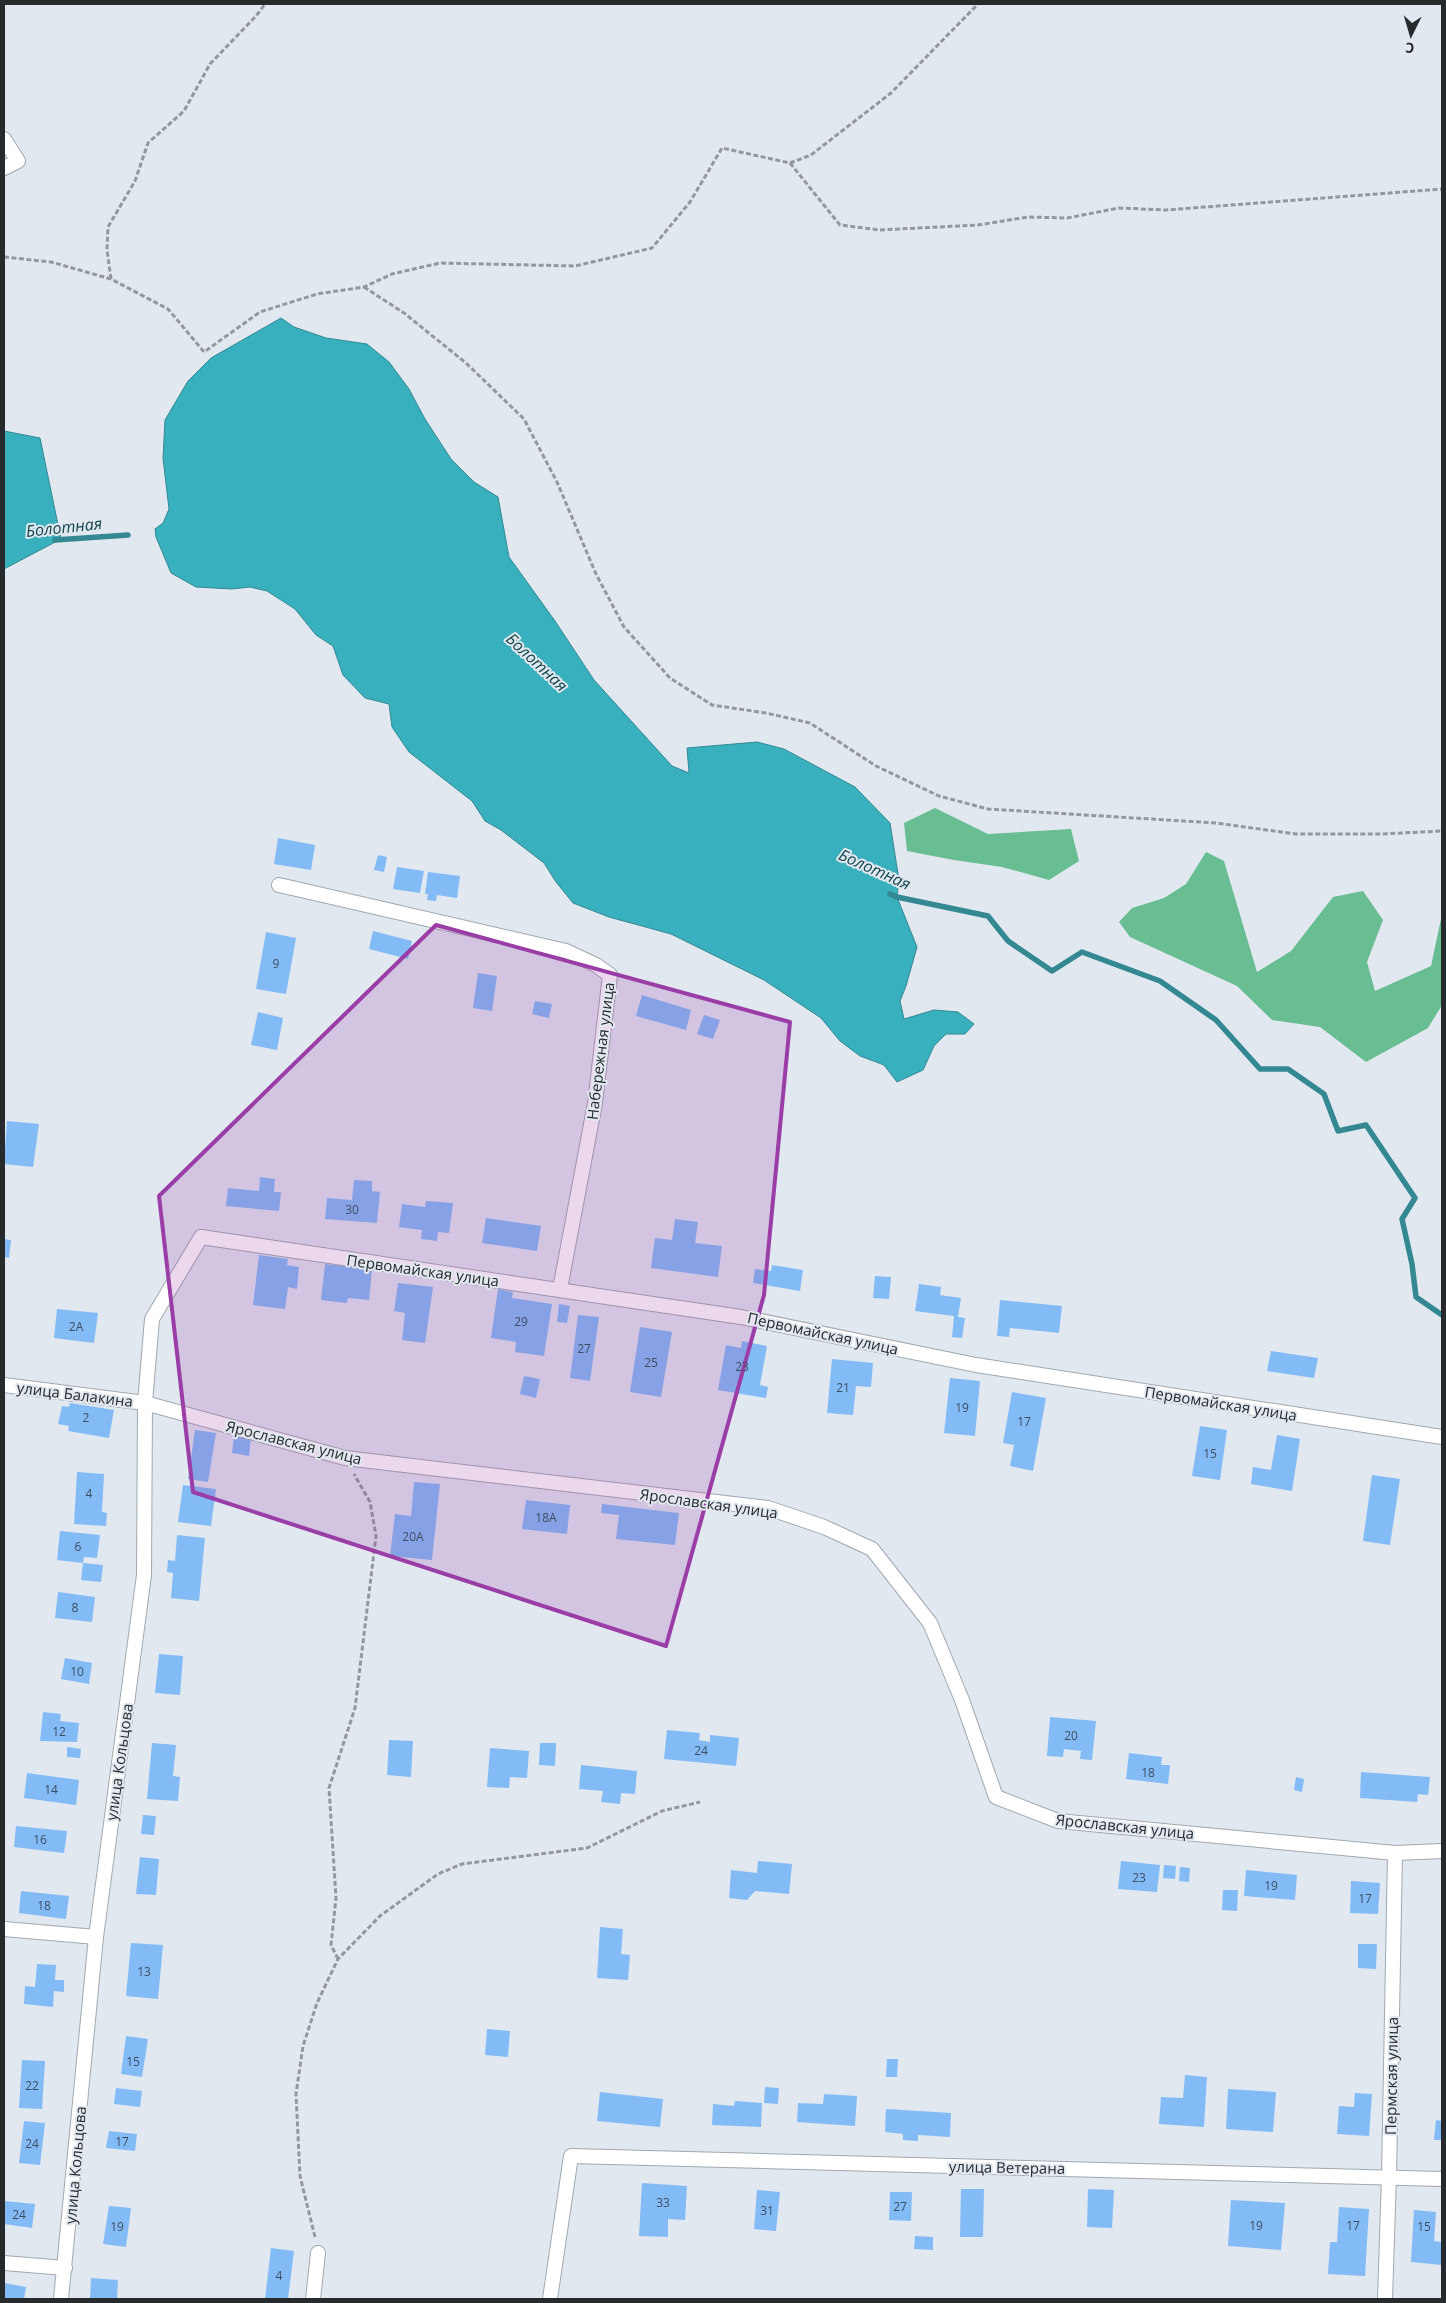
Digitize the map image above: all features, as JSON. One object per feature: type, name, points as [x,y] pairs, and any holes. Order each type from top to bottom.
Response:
[{"type":"street","points":[[4,139],[18,161],[4,168]]},
{"type":"street","name":"Набережная улица","points":[[279,885],[566,951],[596,965],[610,975],[595,1103],[560,1290]]},
{"type":"street","name":"Первомайская улица","points":[[202,1237],[741,1316],[976,1365],[1442,1437]]},
{"type":"street","name":"улица Кольцова","points":[[61,2299],[96,1937],[144,1575],[146,1403],[152,1319],[202,1237]]},
{"type":"street","name":"улица Балакина","points":[[4,1385],[146,1403]]},
{"type":"street","name":"Ярославская улица","points":[[146,1403],[346,1458],[768,1508],[824,1527],[872,1549],[930,1623],[962,1700],[996,1797],[1058,1821],[1395,1853],[1442,1851]]},
{"type":"street","name":"Пермская улица","points":[[1385,2299],[1395,1853]]},
{"type":"street","points":[[4,1929],[96,1937]]},
{"type":"street","name":"улица Ветерана","points":[[550,2299],[571,2156],[1389,2176],[1442,2179]]},
{"type":"street","points":[[313,2299],[318,2253]]},
{"type":"street","points":[[4,2262],[65,2268]]},
{"type":"path","points":[[111,279],[107,250],[108,227],[135,181],[148,143],[184,111],[210,64],[265,4]]},
{"type":"path","points":[[4,256],[51,262],[111,279],[168,309],[204,352],[260,312],[316,294],[364,287],[392,274],[440,263],[575,266],[652,248],[690,202],[722,148],[790,163],[811,155],[891,93],[978,4]]},
{"type":"path","points":[[790,163],[840,225],[880,230],[978,225],[1028,217],[1067,218],[1119,208],[1166,210],[1442,189]]},
{"type":"path","points":[[364,287],[404,313],[466,363],[524,419],[557,482],[596,574],[624,627],[670,678],[712,705],[766,712],[810,724],[876,766],[939,796],[988,810],[1206,822],[1296,834],[1382,834],[1442,831]]},
{"type":"path","points":[[338,1959],[331,1944],[336,1898],[329,1788],[355,1708],[376,1536],[370,1502],[346,1458]]},
{"type":"path","points":[[318,2253],[300,2176],[296,2094],[303,2046],[317,2003],[338,1959],[380,1916],[438,1874],[462,1864],[587,1848],[662,1811],[700,1802]]},
{"type":"highlighted area","points":[[436,925],[790,1022],[764,1295],[666,1646],[193,1492],[159,1196]]},
{"type":"green space","points":[[935,808],[988,834],[1071,829],[1079,861],[1049,880],[1002,867],[907,851],[904,823]]},
{"type":"green space","points":[[1206,852],[1224,861],[1257,972],[1291,951],[1333,897],[1363,891],[1383,920],[1367,962],[1375,991],[1431,966],[1442,914],[1442,1005],[1428,1028],[1366,1062],[1320,1027],[1272,1020],[1237,986],[1130,937],[1119,922],[1132,908],[1164,898],[1186,884]]},
{"type":"water","points":[[281,318],[294,327],[326,338],[367,344],[389,362],[409,389],[425,419],[451,459],[474,482],[498,497],[509,557],[594,680],[672,766],[689,773],[687,748],[757,742],[784,749],[855,787],[890,823],[899,880],[897,897],[917,947],[900,1001],[904,1019],[934,1010],[958,1012],[974,1024],[965,1034],[946,1034],[934,1046],[923,1070],[897,1082],[884,1065],[860,1056],[840,1041],[821,1018],[764,980],[671,934],[609,917],[573,903],[544,863],[501,830],[485,821],[472,801],[409,752],[392,727],[389,704],[365,698],[343,675],[333,646],[316,635],[295,609],[267,591],[250,587],[232,589],[196,587],[171,573],[156,537],[155,529],[163,523],[169,509],[163,458],[165,420],[188,381],[211,358]]},
{"type":"water","points":[[4,431],[40,438],[61,539],[4,569]]},
{"type":"building","points":[[278,838],[315,845],[311,870],[274,864]]},
{"type":"building","points":[[378,855],[387,857],[384,872],[374,870]]},
{"type":"building","points":[[397,867],[424,871],[420,893],[393,889]]},
{"type":"building","points":[[428,872],[460,876],[457,898],[437,895],[436,901],[427,900],[428,894],[425,894]]},
{"type":"building","points":[[373,931],[412,941],[408,959],[369,949]]},
{"type":"building","points":[[266,932],[296,938],[286,994],[256,989]]},
{"type":"building","points":[[478,973],[497,976],[492,1011],[473,1008]]},
{"type":"building","points":[[642,995],[691,1010],[686,1030],[636,1016]]},
{"type":"building","points":[[535,1001],[552,1004],[549,1018],[532,1014]]},
{"type":"building","points":[[258,1012],[283,1018],[277,1050],[251,1045]]},
{"type":"building","points":[[704,1015],[720,1020],[713,1039],[697,1034]]},
{"type":"building","points":[[7,1121],[39,1124],[33,1167],[4,1164]]},
{"type":"building","points":[[260,1177],[275,1179],[274,1192],[281,1192],[279,1211],[226,1206],[228,1188],[259,1191]]},
{"type":"building","points":[[354,1180],[372,1181],[372,1191],[380,1192],[377,1223],[325,1219],[327,1198],[352,1200]]},
{"type":"building","points":[[426,1201],[453,1203],[449,1233],[438,1232],[437,1241],[421,1239],[422,1230],[399,1227],[402,1204],[425,1207]]},
{"type":"building","points":[[486,1218],[541,1226],[537,1251],[482,1243]]},
{"type":"building","points":[[675,1219],[698,1222],[695,1243],[722,1246],[718,1277],[651,1268],[655,1238],[672,1240]]},
{"type":"building","points":[[4,1239],[11,1240],[9,1258],[4,1257]]},
{"type":"building","points":[[259,1255],[288,1259],[287,1265],[299,1267],[297,1289],[288,1287],[285,1309],[253,1305]]},
{"type":"building","points":[[325,1264],[372,1269],[369,1300],[348,1298],[347,1303],[321,1300]]},
{"type":"building","points":[[772,1265],[803,1270],[800,1291],[753,1283],[755,1269],[771,1271]]},
{"type":"building","points":[[875,1276],[891,1277],[889,1299],[873,1298]]},
{"type":"building","points":[[398,1283],[433,1287],[425,1343],[402,1340],[405,1313],[394,1311]]},
{"type":"building","points":[[919,1284],[941,1287],[940,1295],[961,1298],[958,1317],[965,1318],[962,1338],[952,1337],[954,1316],[915,1311]]},
{"type":"building","points":[[498,1289],[513,1292],[512,1298],[552,1304],[544,1356],[515,1352],[516,1342],[491,1338]]},
{"type":"building","points":[[1000,1300],[1062,1306],[1059,1333],[1010,1328],[1009,1337],[997,1336]]},
{"type":"building","points":[[559,1304],[570,1306],[567,1323],[557,1322]]},
{"type":"building","points":[[57,1309],[98,1313],[94,1343],[54,1338]]},
{"type":"building","points":[[578,1315],[599,1317],[590,1381],[570,1378]]},
{"type":"building","points":[[640,1327],[672,1332],[661,1397],[630,1392]]},
{"type":"building","points":[[742,1341],[767,1346],[760,1385],[768,1387],[766,1398],[718,1390],[726,1345],[741,1348]]},
{"type":"building","points":[[1271,1351],[1318,1358],[1314,1378],[1267,1371]]},
{"type":"building","points":[[832,1359],[873,1363],[871,1387],[856,1386],[853,1415],[827,1413]]},
{"type":"building","points":[[524,1376],[540,1379],[536,1398],[520,1394]]},
{"type":"building","points":[[950,1378],[980,1381],[975,1436],[944,1433]]},
{"type":"building","points":[[1012,1392],[1046,1398],[1033,1471],[1010,1466],[1014,1445],[1003,1443]]},
{"type":"building","points":[[70,1403],[114,1410],[109,1438],[68,1431],[69,1426],[58,1424],[62,1406],[69,1407]]},
{"type":"building","points":[[1200,1426],[1227,1430],[1220,1480],[1192,1476]]},
{"type":"building","points":[[195,1430],[216,1433],[208,1482],[188,1479]]},
{"type":"building","points":[[234,1435],[251,1438],[249,1456],[232,1453]]},
{"type":"building","points":[[1277,1435],[1300,1439],[1292,1491],[1251,1484],[1253,1467],[1271,1470]]},
{"type":"building","points":[[77,1472],[104,1474],[102,1512],[107,1513],[106,1526],[74,1524]]},
{"type":"building","points":[[1372,1475],[1400,1479],[1390,1545],[1363,1541]]},
{"type":"building","points":[[414,1482],[440,1484],[432,1560],[390,1556],[395,1514],[411,1516]]},
{"type":"building","points":[[183,1485],[216,1489],[211,1526],[178,1522]]},
{"type":"building","points":[[526,1500],[570,1505],[567,1534],[522,1529]]},
{"type":"building","points":[[602,1504],[679,1513],[675,1545],[616,1539],[619,1515],[601,1513]]},
{"type":"building","points":[[60,1531],[100,1535],[97,1558],[84,1557],[83,1563],[57,1560]]},
{"type":"building","points":[[177,1535],[205,1538],[199,1601],[171,1598],[173,1573],[167,1572],[168,1560],[175,1561]]},
{"type":"building","points":[[83,1563],[103,1565],[101,1582],[81,1580]]},
{"type":"building","points":[[58,1592],[95,1597],[92,1622],[55,1618]]},
{"type":"building","points":[[159,1654],[183,1656],[180,1695],[155,1693]]},
{"type":"building","points":[[65,1658],[92,1663],[89,1684],[61,1679]]},
{"type":"building","points":[[43,1712],[61,1714],[60,1721],[79,1723],[77,1742],[40,1741]]},
{"type":"building","points":[[1050,1717],[1096,1721],[1092,1760],[1080,1759],[1081,1751],[1064,1749],[1063,1757],[1047,1756]]},
{"type":"building","points":[[667,1730],[700,1733],[699,1740],[710,1742],[710,1735],[739,1738],[736,1766],[664,1759]]},
{"type":"building","points":[[389,1740],[413,1741],[411,1777],[387,1775]]},
{"type":"building","points":[[152,1743],[176,1745],[173,1776],[180,1777],[178,1801],[147,1799]]},
{"type":"building","points":[[540,1743],[556,1743],[555,1766],[539,1765]]},
{"type":"building","points":[[67,1747],[81,1749],[80,1758],[67,1757]]},
{"type":"building","points":[[490,1748],[529,1751],[527,1778],[510,1777],[509,1788],[487,1787]]},
{"type":"building","points":[[1129,1753],[1162,1757],[1161,1765],[1170,1765],[1168,1784],[1126,1779]]},
{"type":"building","points":[[581,1765],[637,1771],[635,1794],[621,1793],[620,1804],[601,1802],[603,1791],[579,1789]]},
{"type":"building","points":[[1361,1772],[1430,1777],[1428,1795],[1418,1794],[1417,1802],[1360,1798]]},
{"type":"building","points":[[27,1773],[79,1780],[76,1805],[24,1798]]},
{"type":"building","points":[[1296,1777],[1304,1779],[1302,1792],[1294,1790]]},
{"type":"building","points":[[143,1815],[156,1816],[154,1835],[141,1834]]},
{"type":"building","points":[[16,1826],[67,1831],[64,1853],[14,1847]]},
{"type":"building","points":[[140,1857],[159,1859],[156,1895],[136,1894]]},
{"type":"building","points":[[758,1861],[792,1864],[789,1894],[755,1891],[747,1900],[729,1898],[731,1870],[757,1873]]},
{"type":"building","points":[[1121,1861],[1160,1865],[1157,1892],[1118,1889]]},
{"type":"building","points":[[1164,1865],[1176,1866],[1175,1879],[1163,1878]]},
{"type":"building","points":[[1180,1867],[1190,1868],[1189,1882],[1179,1881]]},
{"type":"building","points":[[1246,1870],[1297,1875],[1295,1900],[1244,1896]]},
{"type":"building","points":[[1351,1881],[1380,1883],[1378,1914],[1350,1913]]},
{"type":"building","points":[[1223,1890],[1238,1890],[1237,1911],[1222,1910]]},
{"type":"building","points":[[21,1891],[69,1896],[66,1919],[19,1913]]},
{"type":"building","points":[[600,1927],[623,1929],[621,1954],[630,1955],[628,1980],[597,1978]]},
{"type":"building","points":[[131,1943],[163,1945],[158,1999],[126,1996]]},
{"type":"building","points":[[1358,1944],[1377,1944],[1376,1969],[1358,1968]]},
{"type":"building","points":[[37,1964],[56,1965],[55,1980],[64,1980],[64,1992],[54,1991],[53,2007],[24,2004],[25,1986],[35,1987]]},
{"type":"building","points":[[487,2029],[510,2031],[508,2057],[485,2055]]},
{"type":"building","points":[[126,2036],[148,2039],[142,2077],[121,2074]]},
{"type":"building","points":[[887,2059],[898,2059],[897,2077],[886,2077]]},
{"type":"building","points":[[22,2060],[45,2061],[42,2109],[19,2108]]},
{"type":"building","points":[[1185,2075],[1207,2077],[1204,2127],[1159,2124],[1161,2097],[1183,2098]]},
{"type":"building","points":[[765,2087],[779,2088],[778,2104],[764,2103]]},
{"type":"building","points":[[116,2088],[142,2091],[140,2107],[114,2104]]},
{"type":"building","points":[[1228,2089],[1276,2092],[1273,2132],[1226,2129]]},
{"type":"building","points":[[600,2092],[663,2099],[660,2127],[597,2121]]},
{"type":"building","points":[[1355,2093],[1372,2094],[1369,2136],[1337,2134],[1339,2106],[1354,2107]]},
{"type":"building","points":[[824,2094],[857,2096],[855,2126],[797,2122],[798,2103],[823,2104]]},
{"type":"building","points":[[735,2101],[762,2103],[761,2127],[712,2125],[713,2104],[734,2106]]},
{"type":"building","points":[[886,2109],[951,2113],[950,2137],[918,2135],[918,2141],[903,2140],[903,2134],[885,2132]]},
{"type":"building","points":[[1436,2120],[1442,2121],[1442,2140],[1434,2140]]},
{"type":"building","points":[[24,2121],[45,2123],[40,2165],[19,2163]]},
{"type":"building","points":[[109,2131],[137,2134],[135,2151],[106,2148]]},
{"type":"building","points":[[642,2183],[687,2186],[685,2220],[668,2219],[668,2237],[639,2236]]},
{"type":"building","points":[[961,2189],[984,2189],[983,2237],[960,2237]]},
{"type":"building","points":[[1088,2189],[1114,2190],[1112,2228],[1087,2227]]},
{"type":"building","points":[[757,2190],[780,2192],[776,2231],[754,2229]]},
{"type":"building","points":[[890,2192],[912,2192],[911,2221],[889,2220]]},
{"type":"building","points":[[1231,2200],[1285,2203],[1281,2250],[1228,2246]]},
{"type":"building","points":[[4,2201],[35,2204],[32,2228],[4,2224]]},
{"type":"building","points":[[109,2206],[131,2208],[126,2247],[103,2244]]},
{"type":"building","points":[[1339,2207],[1369,2209],[1365,2276],[1328,2274],[1330,2242],[1337,2242]]},
{"type":"building","points":[[1414,2210],[1436,2212],[1434,2241],[1442,2242],[1442,2265],[1411,2262]]},
{"type":"building","points":[[915,2236],[933,2237],[933,2250],[914,2249]]},
{"type":"building","points":[[271,2248],[294,2251],[288,2299],[265,2299]]},
{"type":"building","points":[[91,2278],[118,2280],[117,2299],[90,2299]]},
{"type":"building","points":[[4,2283],[26,2287],[24,2299],[4,2299]]},
{"type":"waterway","name":"Болотная","points":[[55,540],[128,535]]},
{"type":"waterway","name":"Болотная","points":[[890,894],[988,916],[1008,941],[1052,971],[1082,952],[1160,981],[1216,1020],[1260,1069],[1288,1069],[1324,1094],[1338,1131],[1366,1125],[1415,1198],[1402,1219],[1412,1264],[1416,1297],[1442,1315]]}]
